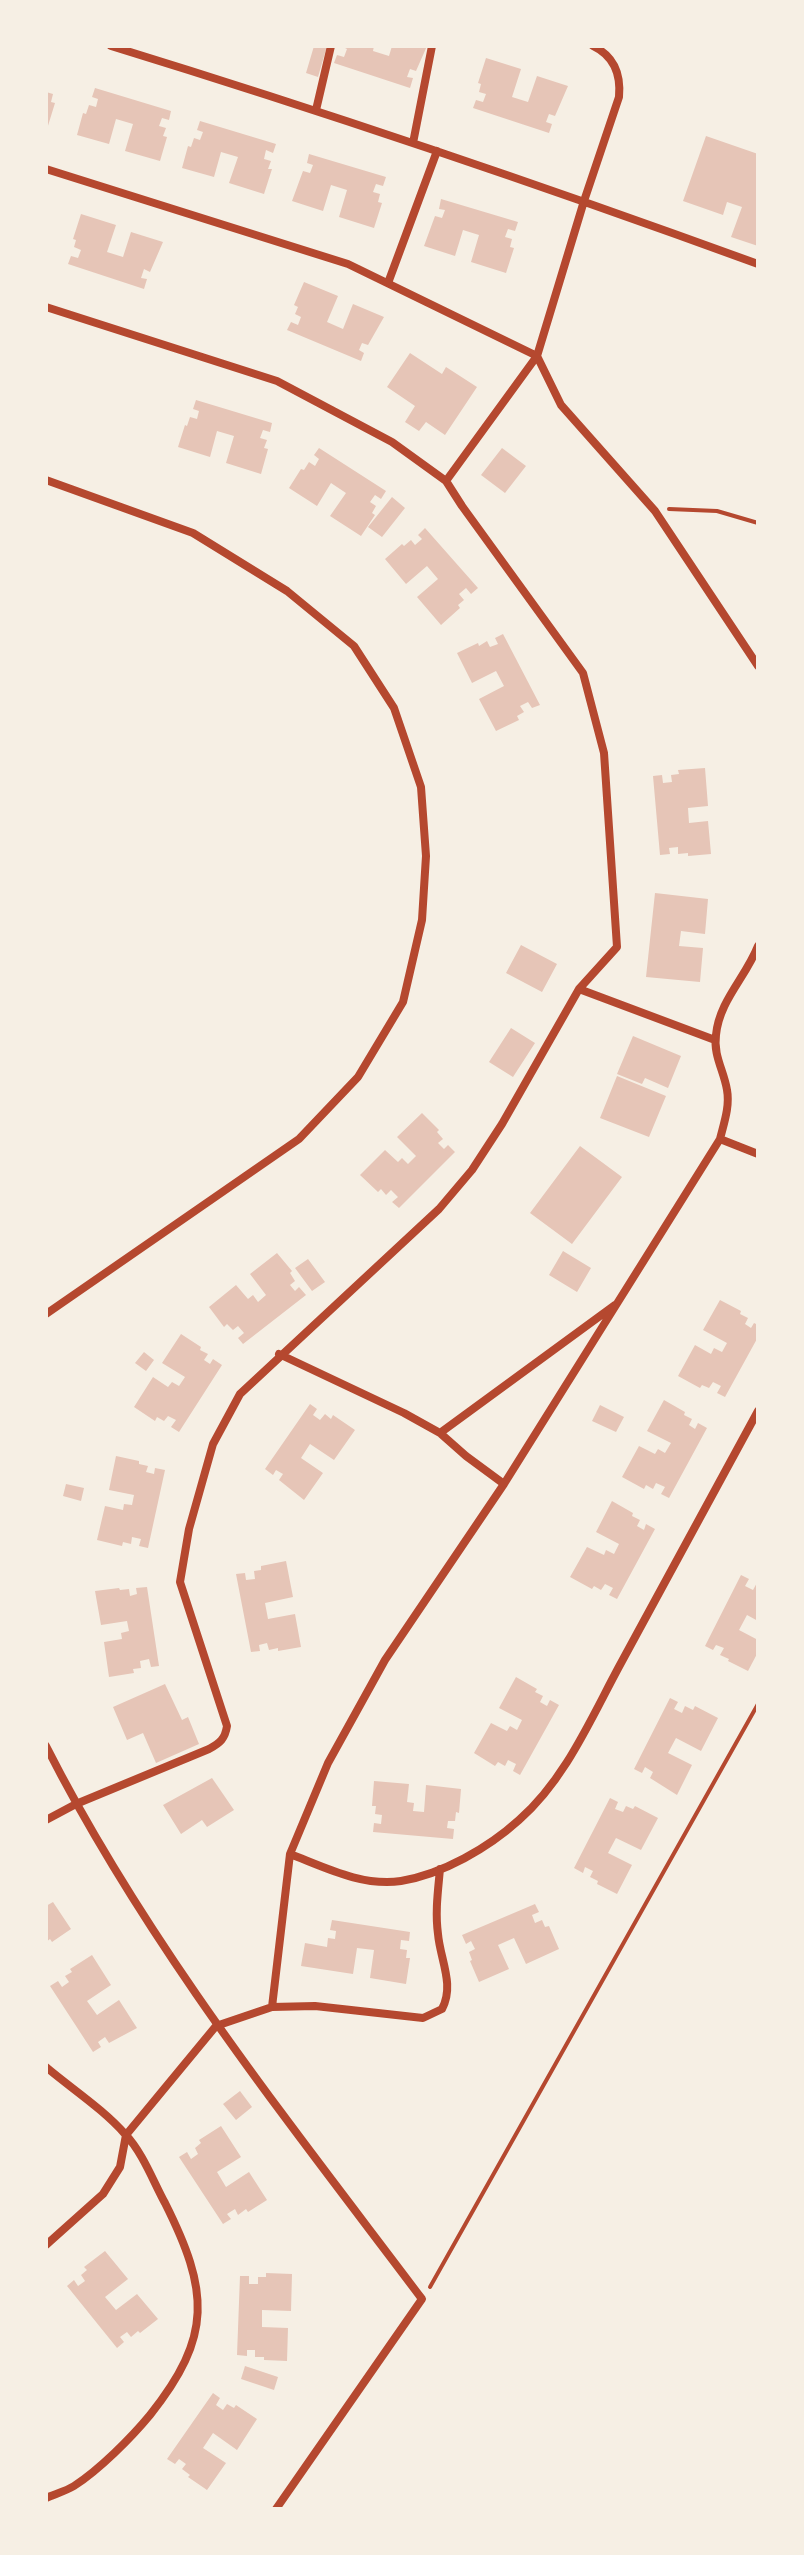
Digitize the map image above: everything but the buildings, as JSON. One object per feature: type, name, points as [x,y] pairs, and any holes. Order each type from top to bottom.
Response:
[{"type":"street","points":[[111,46],[316,110],[758,264]]},
{"type":"street","points":[[316,110],[331,46]]},
{"type":"street","points":[[413,143],[432,46]]},
{"type":"street","points":[[446,481],[537,356],[619,97],[618,73],[605,51],[593,46]]},
{"type":"street","points":[[388,283],[437,151]]},
{"type":"street","points":[[46,169],[348,264],[537,356],[561,405],[655,511],[758,666]]},
{"type":"street","points":[[46,307],[277,381],[392,442],[446,481],[583,673],[604,753],[617,947],[579,989],[502,1124],[472,1170],[439,1209],[279,1354],[240,1394],[213,1444],[189,1529],[180,1582],[224,1717],[226,1735],[209,1749],[76,1804],[46,1820]]},
{"type":"street","points":[[46,480],[193,533],[287,591],[354,646],[394,708],[421,787],[426,856],[422,920],[403,1002],[358,1077],[299,1139],[46,1314]]},
{"type":"street","points":[[272,2007],[290,1854],[328,1763],[385,1660],[504,1484],[720,1139],[728,1105],[715,1040],[723,1007],[750,967],[758,946]]},
{"type":"street","points":[[579,989],[715,1040]]},
{"type":"street","points":[[720,1139],[758,1154]]},
{"type":"street","points":[[440,1433],[619,1302]]},
{"type":"street","points":[[279,1354],[440,1433],[504,1484]]},
{"type":"street","points":[[290,1854],[349,1876],[375,1881],[400,1881],[440,1869],[483,1847],[519,1820],[565,1765],[758,1411]]},
{"type":"street","points":[[46,1746],[76,1804],[216,2026],[422,2299],[276,2509]]},
{"type":"street","points":[[46,2245],[103,2194],[120,2167],[126,2135],[216,2026],[272,2007],[315,2006],[423,2018],[442,2009],[448,1995],[448,1985],[436,1907],[440,1869]]},
{"type":"street","points":[[46,2067],[126,2135],[147,2168],[189,2253],[198,2299],[194,2343],[173,2385],[144,2422],[74,2487],[46,2498]]},
{"type":"path","points":[[655,511],[717,511],[758,523]]},
{"type":"path","points":[[422,2299],[758,1704]]}]
